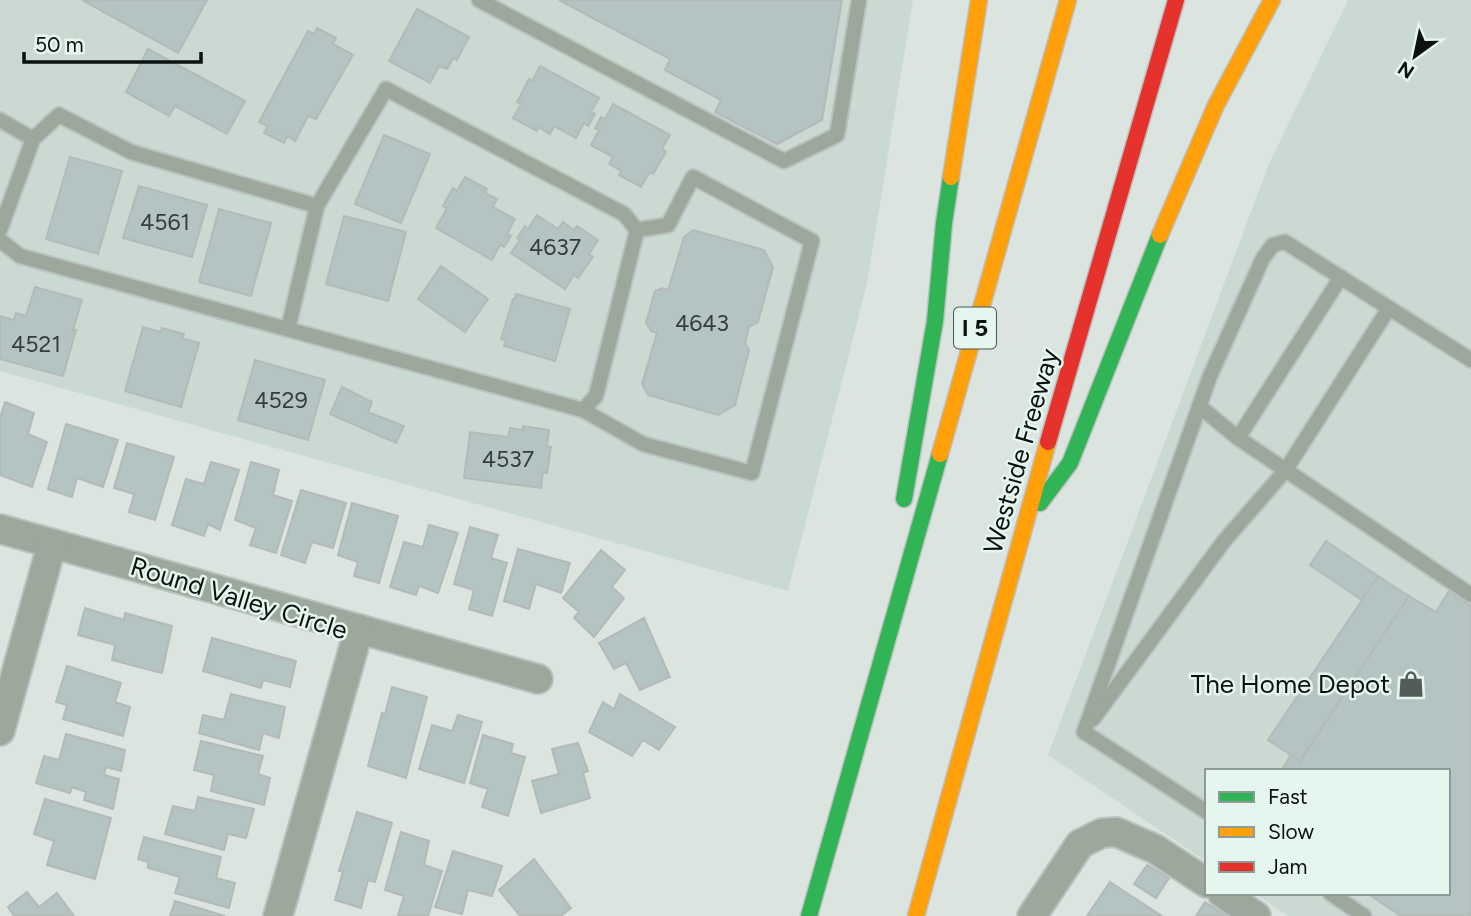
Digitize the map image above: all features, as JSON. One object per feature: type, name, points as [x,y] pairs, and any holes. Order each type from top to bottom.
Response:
[{"type":"highway","points":[[902,509],[935,321],[944,223],[979,0]]},
{"type":"highway","name":"I 5","points":[[809,916],[1068,0]]},
{"type":"highway","name":"Westside Freeway","points":[[916,916],[1024,524],[1176,0]]},
{"type":"highway","points":[[1024,524],[1070,463],[1154,248],[1211,117],[1272,0]]},
{"type":"highway","points":[[881,657],[897,549]]},
{"type":"street","name":"Round Valley Circle","points":[[0,529],[359,629],[278,916]]},
{"type":"street","points":[[0,731],[52,544]]},
{"type":"street","points":[[359,629],[538,679]]},
{"type":"street","points":[[1032,916],[1080,844],[1102,833],[1116,832],[1155,849],[1205,882]]},
{"type":"street","points":[[1225,895],[1256,916]]},
{"type":"lane","points":[[480,0],[784,161],[837,135],[859,0]]},
{"type":"lane","points":[[288,329],[317,206],[386,89],[624,214],[637,230]]},
{"type":"lane","points":[[1,223],[33,139],[58,115],[131,152],[317,206]]},
{"type":"lane","points":[[0,120],[33,139]]},
{"type":"lane","points":[[0,240],[20,256],[583,410],[643,444],[752,473],[812,241],[693,177],[668,225],[637,230]]},
{"type":"lane","points":[[583,410],[596,396],[637,230]]},
{"type":"lane","points":[[1084,732],[1210,376],[1263,258],[1273,245],[1285,242],[1471,359]]},
{"type":"lane","points":[[1238,438],[1341,277]]},
{"type":"lane","points":[[1084,732],[1224,541],[1285,471],[1389,308]]},
{"type":"lane","points":[[1199,406],[1285,471],[1469,588]]},
{"type":"lane","points":[[1084,732],[1205,811]]},
{"type":"lane","points":[[1333,895],[1364,916]]},
{"type":"shaded area","points":[[0,0],[913,0],[867,284],[788,591],[0,371]]},
{"type":"shaded area","points":[[1348,0],[1471,0],[1471,916],[1288,916],[1257,895],[1450,895],[1450,769],[1205,769],[1205,861],[1048,755],[1268,166]]},
{"type":"building","points":[[82,0],[207,0],[178,53]]},
{"type":"building","points":[[559,0],[842,0],[822,120],[777,144],[715,112],[721,100],[665,70],[670,59]]},
{"type":"building","points":[[417,9],[469,37],[457,60],[453,58],[447,69],[439,66],[430,83],[389,61]]},
{"type":"building","points":[[317,28],[336,38],[333,44],[353,55],[316,119],[308,116],[295,141],[287,136],[284,143],[264,133],[268,126],[259,122],[308,31],[314,34]]},
{"type":"building","points":[[148,49],[245,101],[227,134],[175,106],[169,116],[126,92]]},
{"type":"building","points":[[540,66],[599,98],[591,112],[595,114],[588,126],[584,123],[576,138],[554,126],[550,134],[538,127],[537,131],[513,118],[521,104],[517,102],[529,79],[532,81]]},
{"type":"building","points":[[613,104],[670,135],[662,149],[666,152],[653,174],[650,172],[641,187],[619,175],[621,171],[609,164],[613,157],[591,145],[599,130],[595,128],[601,117],[605,119]]},
{"type":"building","points":[[384,135],[430,154],[401,223],[355,204]]},
{"type":"building","points":[[70,157],[122,171],[98,254],[46,239]]},
{"type":"building","points":[[465,177],[487,189],[485,193],[497,199],[493,207],[515,219],[507,234],[511,236],[504,247],[500,245],[492,260],[436,228],[447,208],[443,206],[453,188],[457,191]]},
{"type":"building","points":[[139,186],[207,205],[192,257],[123,238]]},
{"type":"building","points":[[219,209],[271,223],[251,296],[199,282]]},
{"type":"building","points":[[537,215],[558,229],[563,222],[574,230],[577,226],[598,240],[589,254],[593,257],[578,278],[574,275],[565,289],[511,253],[525,226],[528,229]]},
{"type":"building","points":[[344,216],[406,232],[388,301],[326,284]]},
{"type":"building","points":[[693,230],[764,250],[773,267],[758,322],[749,327],[745,343],[749,350],[735,405],[718,415],[648,395],[642,384],[657,333],[651,331],[646,323],[655,291],[663,288],[668,290],[684,237]]},
{"type":"building","points":[[441,266],[488,299],[465,332],[418,299]]},
{"type":"building","points":[[35,287],[82,300],[63,376],[0,359],[0,316],[14,320],[16,313],[26,316]]},
{"type":"building","points":[[516,294],[570,309],[555,361],[504,346],[506,340],[501,339]]},
{"type":"building","points":[[143,327],[161,332],[162,328],[184,334],[182,338],[199,343],[181,407],[125,391]]},
{"type":"building","points":[[255,360],[325,380],[308,440],[238,420]]},
{"type":"building","points":[[342,387],[372,402],[368,412],[404,426],[396,443],[330,414]]},
{"type":"building","points":[[5,402],[34,413],[28,434],[47,442],[32,487],[0,475],[0,418]]},
{"type":"building","points":[[66,424],[118,440],[103,487],[77,478],[72,497],[48,489]]},
{"type":"building","points":[[523,426],[549,430],[547,446],[551,447],[547,473],[543,472],[541,488],[464,478],[470,432],[508,437],[510,428],[523,430]]},
{"type":"building","points":[[127,443],[174,457],[155,520],[129,512],[134,494],[114,488]]},
{"type":"building","points":[[211,462],[239,470],[220,530],[208,524],[204,536],[172,525],[186,479],[204,484]]},
{"type":"building","points":[[251,462],[279,470],[273,495],[292,501],[276,553],[250,545],[256,528],[235,520]]},
{"type":"building","points":[[301,490],[346,503],[333,548],[312,542],[305,563],[281,555]]},
{"type":"building","points":[[352,503],[398,516],[379,583],[354,576],[358,562],[338,555]]},
{"type":"building","points":[[429,525],[458,533],[438,593],[419,586],[416,595],[390,587],[404,542],[423,547]]},
{"type":"building","points":[[470,527],[498,535],[491,558],[507,563],[492,616],[469,609],[474,590],[454,584]]},
{"type":"building","points":[[1326,541],[1378,576],[1362,600],[1310,565]]},
{"type":"building","points":[[518,549],[570,563],[561,593],[536,584],[529,609],[504,601]]},
{"type":"building","points":[[601,550],[625,570],[612,587],[624,598],[594,637],[574,618],[579,612],[563,598]]},
{"type":"building","points":[[1378,576],[1409,596],[1300,761],[1268,740]]},
{"type":"building","name":"The Home Depot","points":[[1449,591],[1471,606],[1471,916],[1401,916],[1370,895],[1450,895],[1450,769],[1282,769],[1291,755],[1300,761],[1409,596],[1436,612]]},
{"type":"building","points":[[85,608],[124,620],[125,613],[172,626],[162,673],[112,660],[115,645],[78,635]]},
{"type":"building","points":[[644,618],[670,677],[640,690],[626,663],[614,669],[599,643]]},
{"type":"building","points":[[212,638],[296,661],[290,687],[263,680],[261,688],[203,671]]},
{"type":"building","points":[[67,666],[121,683],[115,702],[130,707],[123,736],[63,719],[67,705],[56,702]]},
{"type":"building","points":[[392,687],[427,697],[406,778],[368,766]]},
{"type":"building","points":[[231,694],[285,707],[279,738],[263,733],[259,750],[199,733],[203,715],[224,720]]},
{"type":"building","points":[[620,694],[675,727],[659,750],[643,740],[632,756],[589,732],[603,702],[614,709]]},
{"type":"building","points":[[458,715],[482,722],[464,783],[419,769],[432,725],[452,731]]},
{"type":"building","points":[[66,734],[125,750],[121,771],[106,767],[104,775],[119,779],[113,809],[84,800],[86,792],[72,787],[70,793],[36,783],[44,756],[59,760]]},
{"type":"building","points":[[483,735],[513,744],[511,753],[525,757],[508,816],[482,807],[488,789],[470,783]]},
{"type":"building","points":[[201,741],[263,756],[258,774],[270,778],[264,805],[211,791],[214,775],[194,770]]},
{"type":"building","points":[[578,743],[588,771],[583,773],[590,798],[541,813],[532,781],[559,774],[552,749]]},
{"type":"building","points":[[198,797],[254,809],[246,838],[228,834],[224,850],[165,834],[173,806],[195,811]]},
{"type":"building","points":[[45,799],[111,818],[95,879],[47,865],[54,841],[34,834]]},
{"type":"building","points":[[357,812],[392,823],[375,882],[368,880],[361,908],[335,900],[343,871],[339,871]]},
{"type":"building","points":[[401,832],[429,841],[424,865],[442,871],[428,916],[398,915],[404,896],[385,890]]},
{"type":"building","points":[[144,837],[221,857],[216,878],[235,883],[229,908],[175,893],[180,877],[148,868],[148,862],[138,859]]},
{"type":"building","points":[[453,851],[502,866],[492,896],[468,890],[462,914],[435,907]]},
{"type":"building","points":[[534,859],[571,908],[561,916],[520,916],[499,890]]},
{"type":"building","points":[[1147,865],[1169,878],[1156,898],[1134,884]]},
{"type":"building","points":[[1110,882],[1162,916],[1087,916]]},
{"type":"building","points":[[27,892],[39,907],[57,893],[74,916],[14,916],[8,907]]},
{"type":"building","points":[[175,901],[225,916],[170,916]]},
{"type":"building","points":[[1205,902],[1226,916],[1196,916]]},
{"type":"traffic: fast","points":[[904,499],[935,321],[951,177]]},
{"type":"traffic: fast","points":[[1040,503],[1070,463],[1160,235]]},
{"type":"traffic: fast","points":[[809,916],[940,454]]},
{"type":"traffic: slow","points":[[951,177],[979,0]]},
{"type":"traffic: slow","points":[[940,454],[1068,0]]},
{"type":"traffic: slow","points":[[1160,235],[1216,105],[1272,0]]},
{"type":"traffic: slow","points":[[916,916],[1048,442]]},
{"type":"traffic: jam","points":[[1048,442],[1176,0]]},
{"type":"place","name":"The Home Depot","points":[[1411,684]]}]
